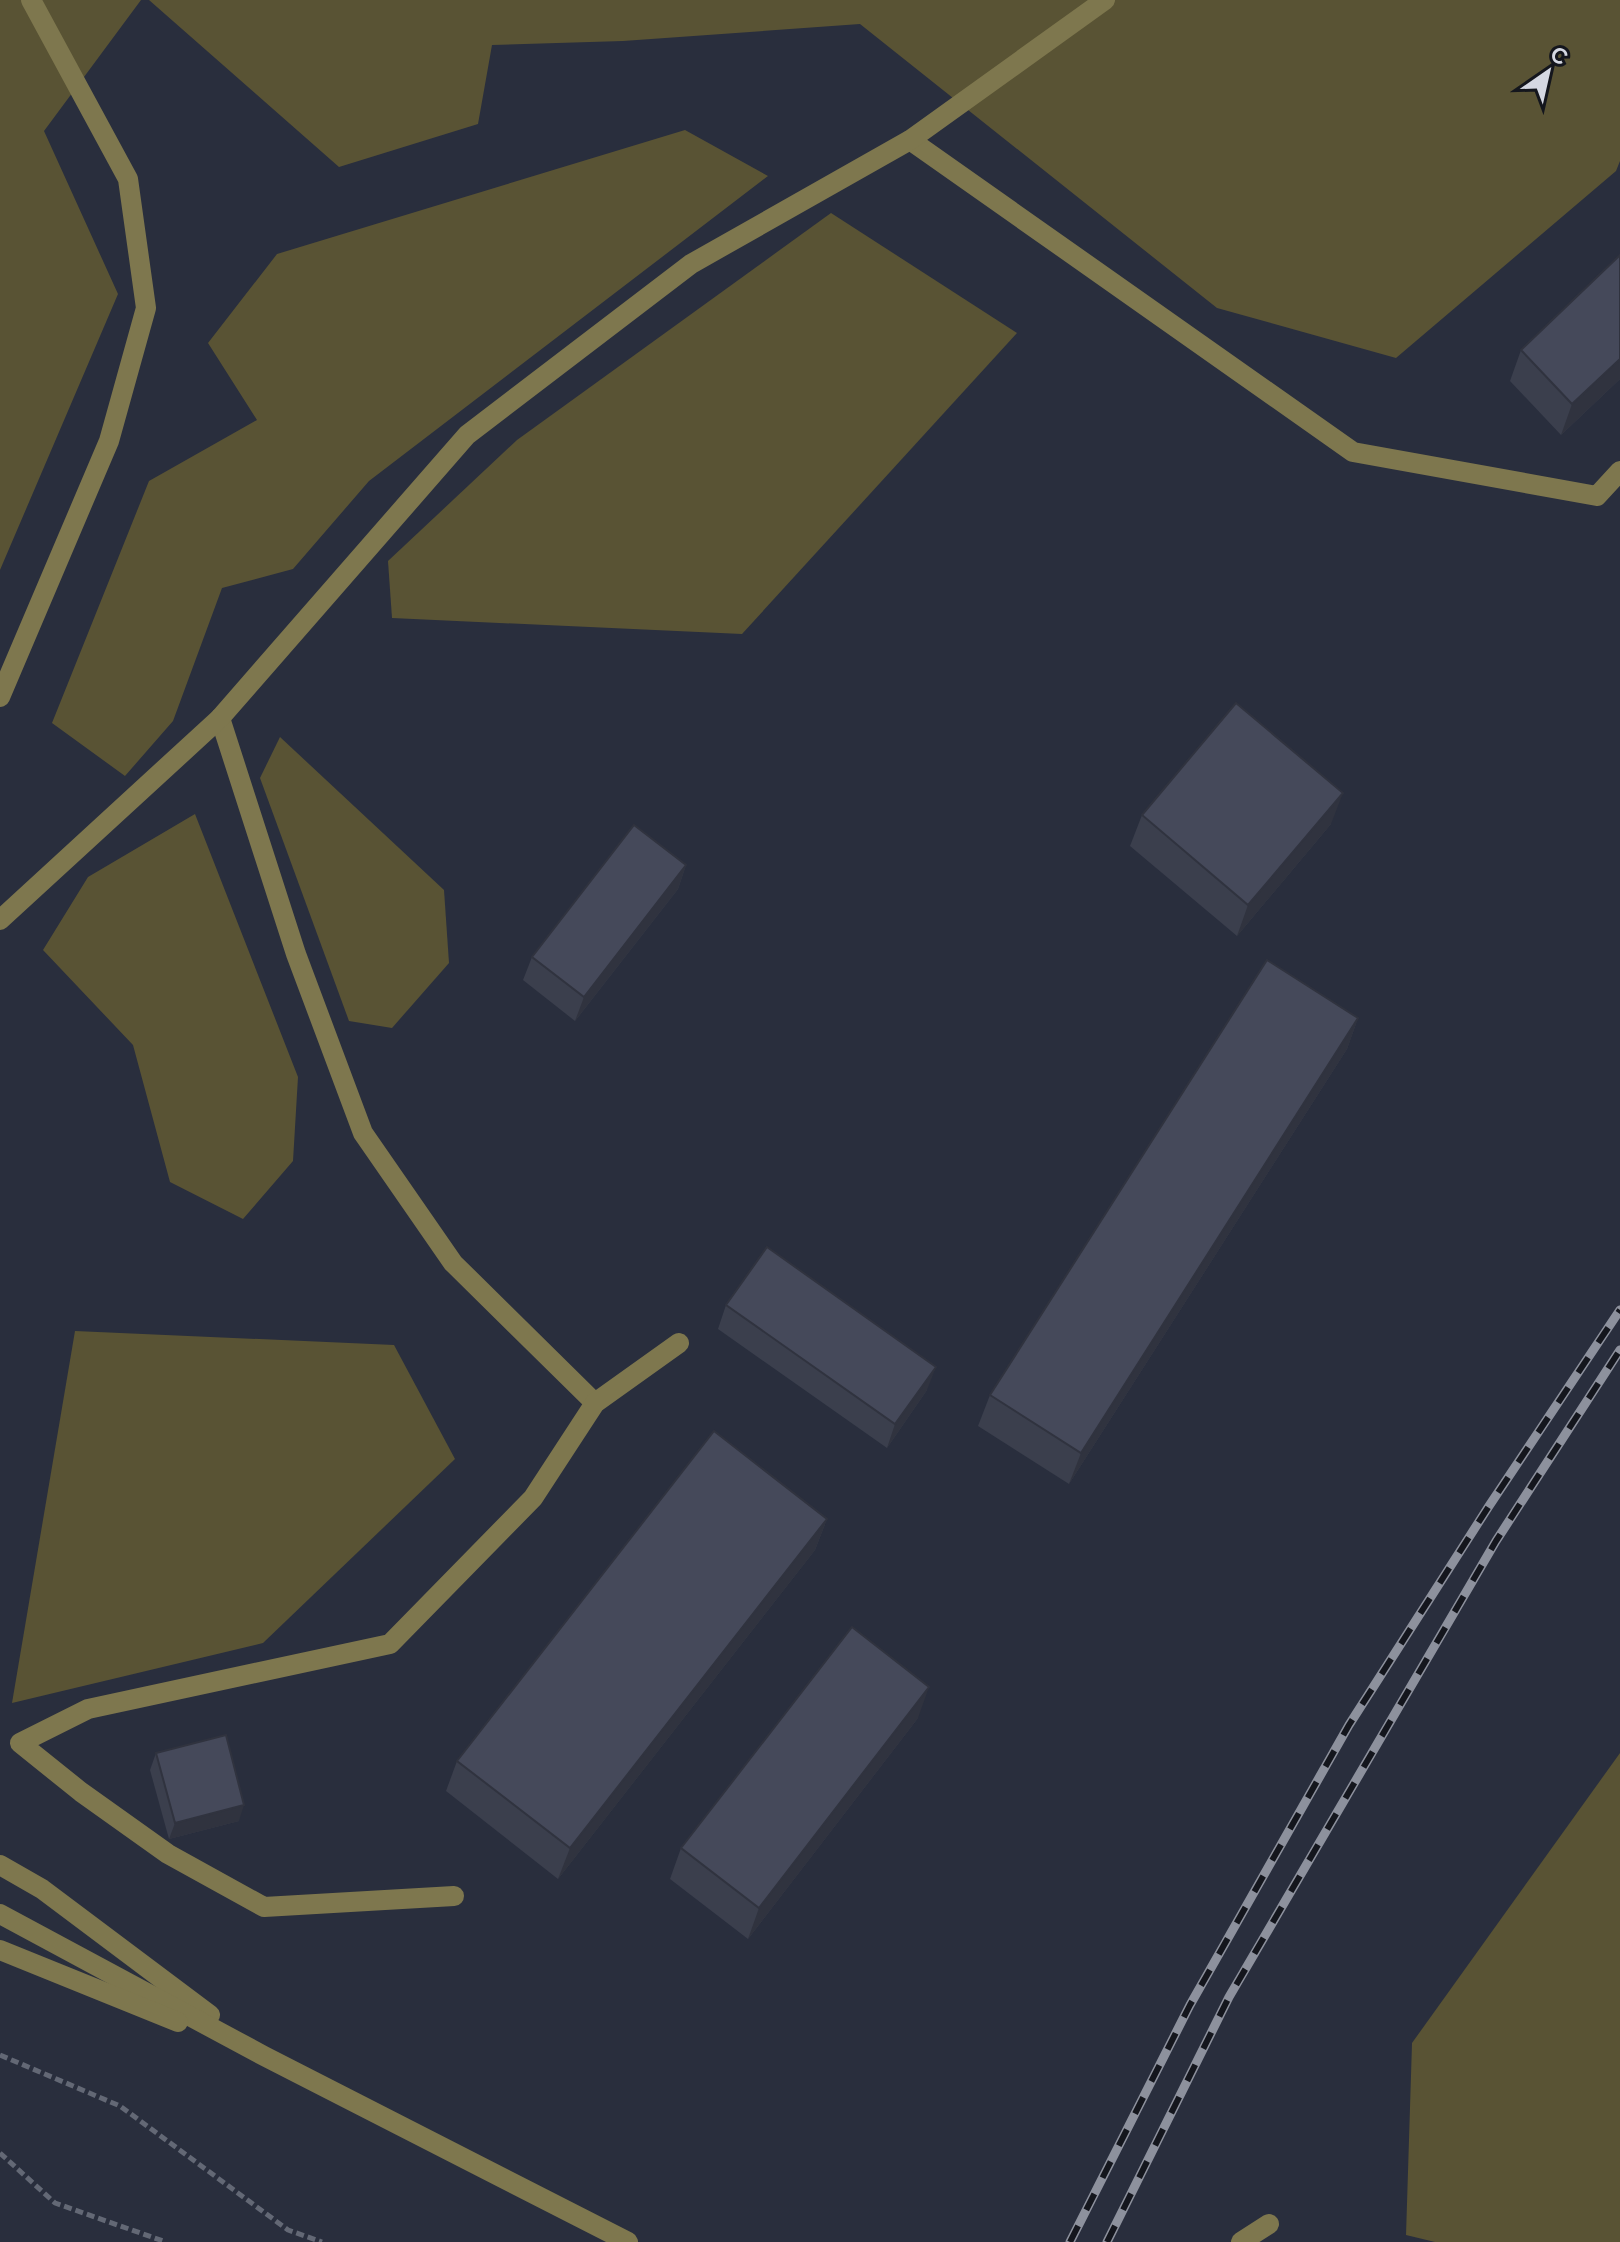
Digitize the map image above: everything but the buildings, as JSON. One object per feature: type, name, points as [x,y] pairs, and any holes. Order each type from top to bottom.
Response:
[{"type":"street","points":[[0,697],[109,441],[146,308],[128,179],[31,0]]},
{"type":"street","points":[[0,920],[220,718],[467,435],[691,264],[910,140],[1105,0]]},
{"type":"street","points":[[910,140],[1353,452],[1597,496],[1620,471]]},
{"type":"street","points":[[220,718],[296,954],[363,1133],[453,1263],[595,1403]]},
{"type":"street","points":[[454,1896],[264,1907],[168,1854],[81,1792],[20,1743],[88,1709],[390,1644],[533,1498],[595,1403],[679,1343]]},
{"type":"street","points":[[0,1865],[42,1889],[264,2056]]},
{"type":"street","points":[[0,1914],[264,2056],[628,2242]]},
{"type":"street","points":[[0,1950],[264,2056]]},
{"type":"street","points":[[1241,2242],[1269,2224]]},
{"type":"path","points":[[0,2055],[120,2106],[288,2230],[322,2242]]},
{"type":"path","points":[[0,2153],[55,2203],[166,2242]]},
{"type":"shaded area","points":[[0,0],[141,0],[44,131],[118,294],[0,570]]},
{"type":"shaded area","points":[[149,0],[1620,0],[1620,161],[1616,171],[1396,358],[1217,308],[860,24],[623,41],[492,45],[478,124],[339,167]]},
{"type":"shaded area","points":[[685,130],[768,176],[369,481],[293,569],[222,588],[173,721],[125,776],[52,723],[149,481],[257,420],[208,343],[277,254]]},
{"type":"shaded area","points":[[831,213],[1017,333],[742,634],[392,618],[388,561],[517,440]]},
{"type":"shaded area","points":[[280,737],[444,890],[449,963],[392,1028],[349,1021],[260,778]]},
{"type":"shaded area","points":[[195,814],[298,1077],[293,1161],[243,1219],[170,1182],[133,1045],[43,950],[88,877]]},
{"type":"shaded area","points":[[75,1331],[394,1345],[455,1459],[263,1643],[12,1703]]},
{"type":"shaded area","points":[[1620,1753],[1620,2242],[1435,2242],[1406,2235],[1412,2043]]},
{"type":"railway","points":[[1070,2242],[1190,2005],[1349,1725],[1489,1506],[1620,1310]]},
{"type":"railway","points":[[1107,2242],[1229,1997],[1496,1541],[1620,1350]]}]
